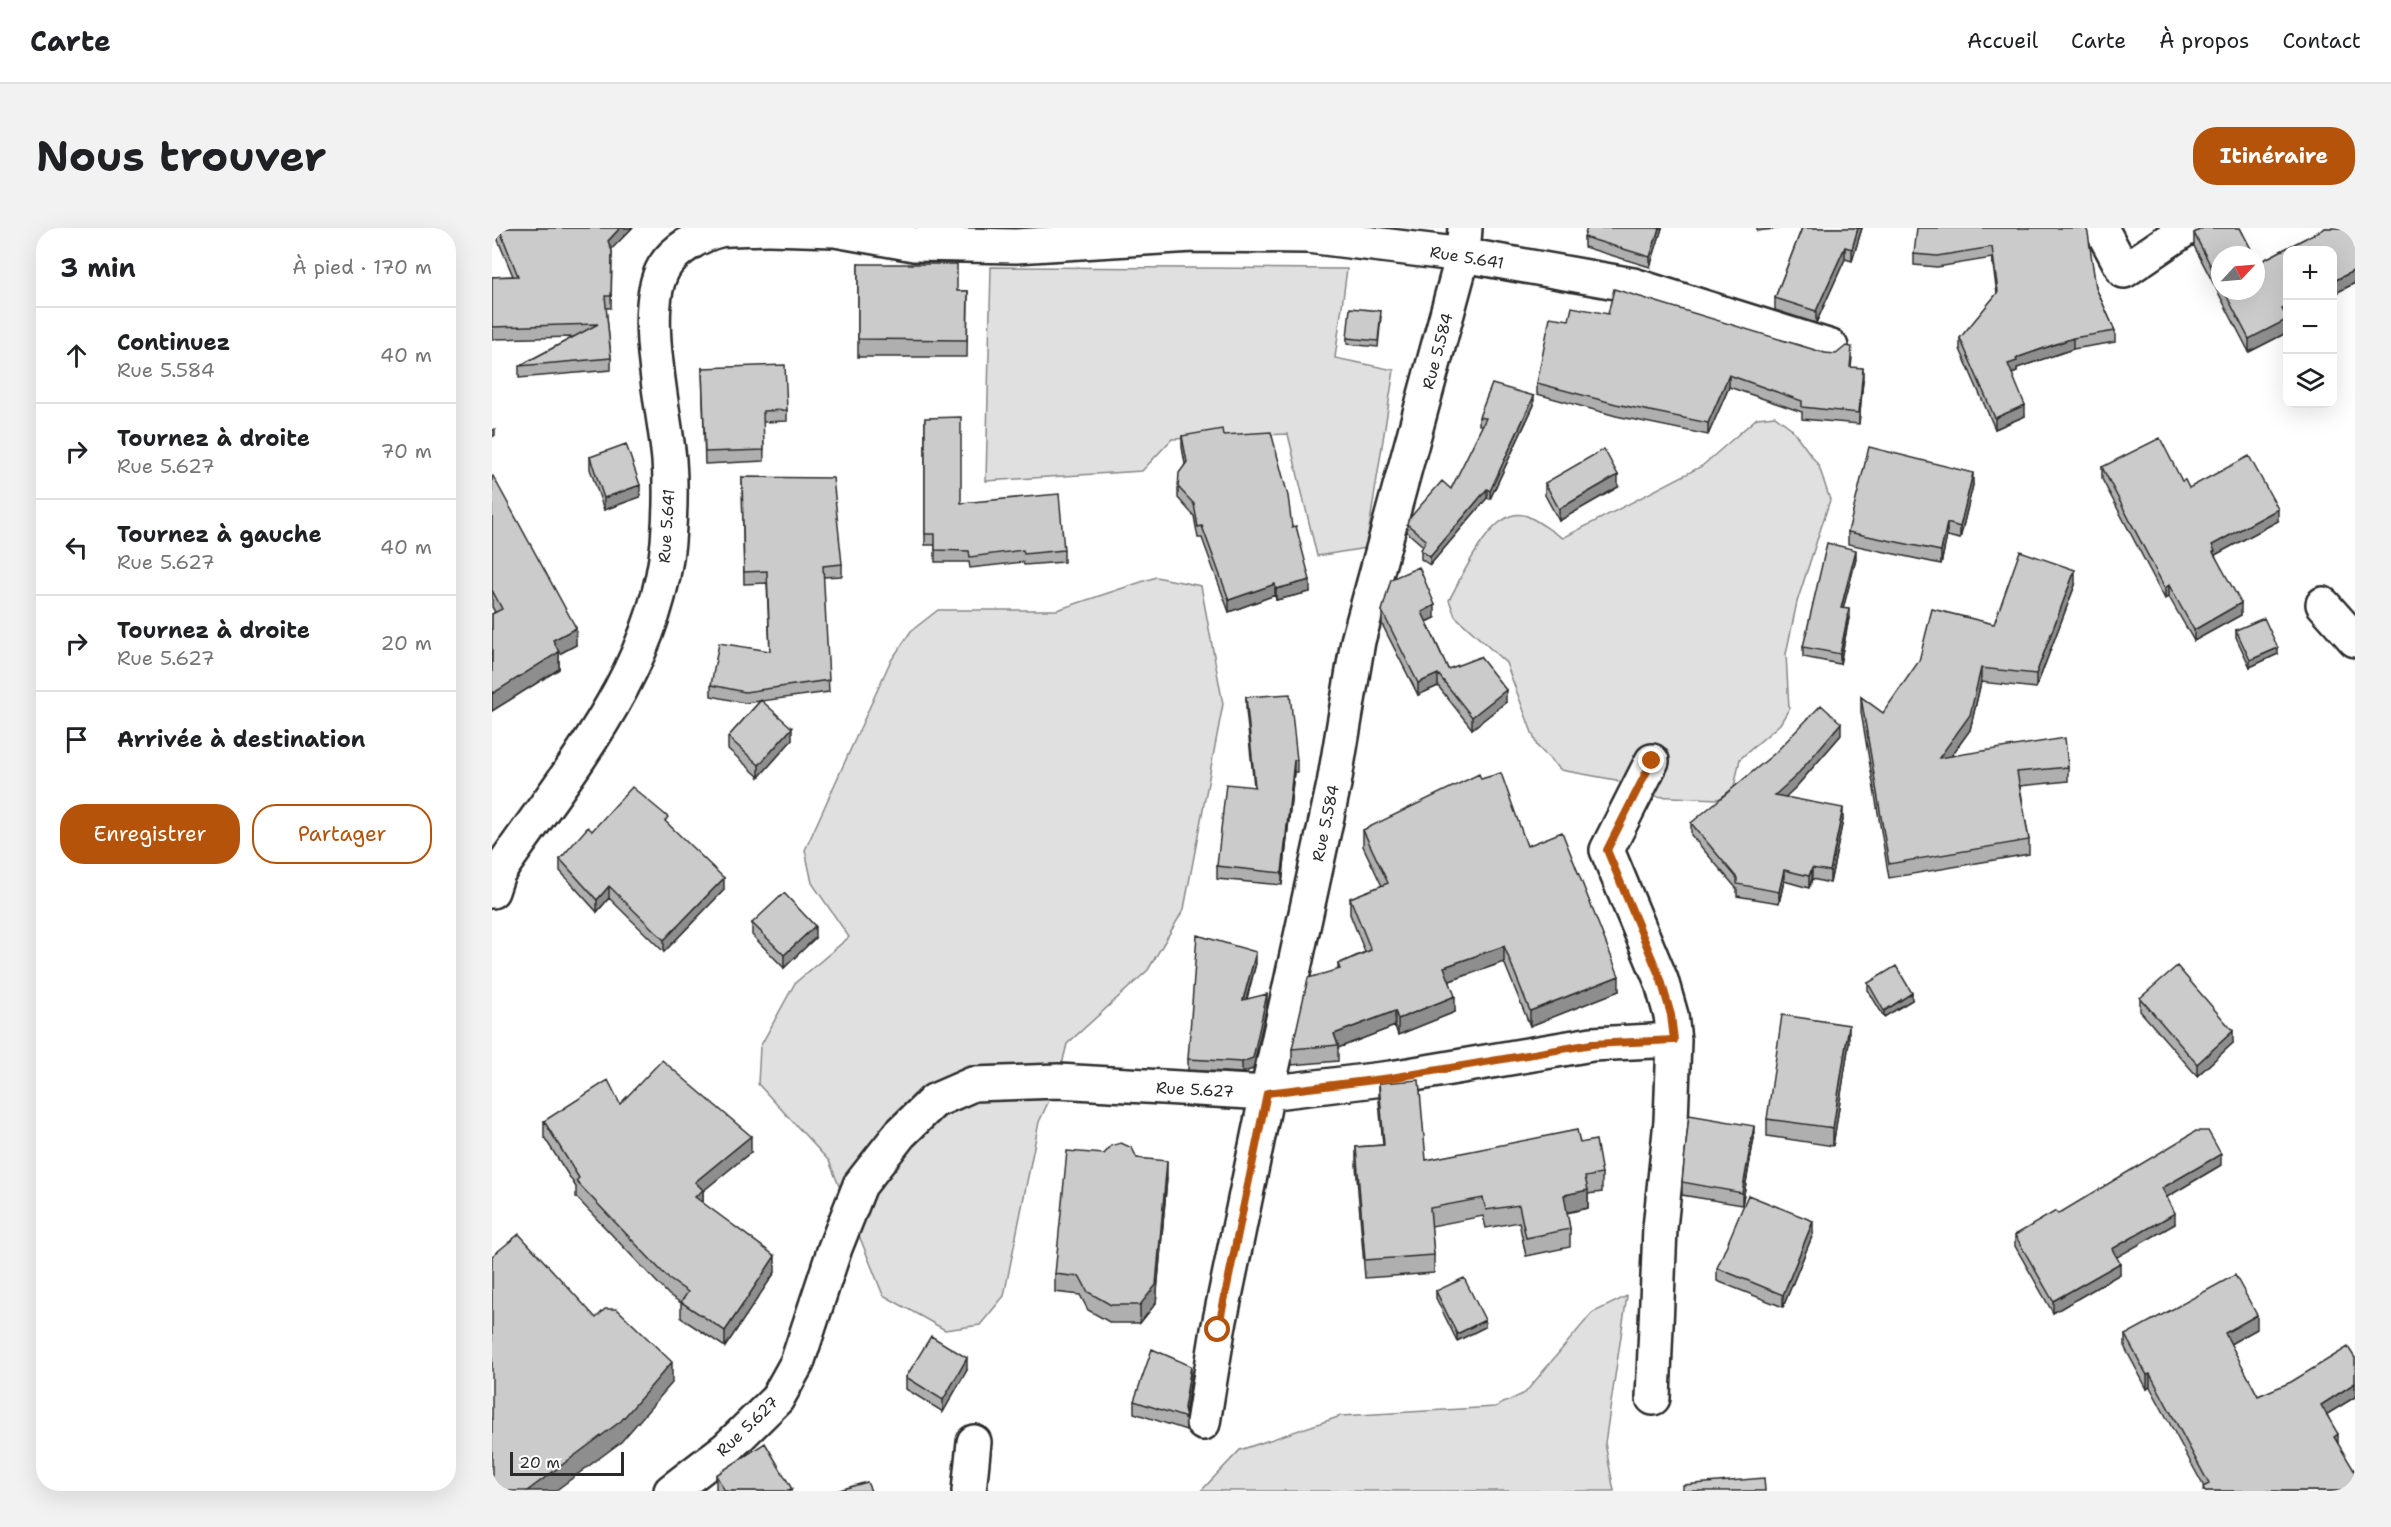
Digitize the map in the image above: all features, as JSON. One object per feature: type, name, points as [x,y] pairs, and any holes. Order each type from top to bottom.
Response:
[{"type":"street","name":"Rue 5.641","points":[[492,891],[498,873],[582,757],[613,703],[641,650],[657,599],[668,531],[669,462],[656,358],[655,296],[664,266],[688,243],[719,230],[765,228]]},
{"type":"street","name":"Rue 5.641","points":[[770,228],[835,230],[914,244],[1016,246],[1193,235],[1308,236],[1464,242],[1633,285],[1831,347]]},
{"type":"street","points":[[2102,228],[2124,271],[2187,228]]},
{"type":"street","name":"Rue 5.584","points":[[1203,1423],[1218,1330],[1334,784],[1358,641],[1464,242]]},
{"type":"street","points":[[2323,604],[2355,640]]},
{"type":"street","points":[[1652,761],[1607,850],[1661,980],[1671,1015],[1674,1040],[1671,1121],[1660,1228],[1653,1398]]},
{"type":"street","name":"Rue 5.627","points":[[670,1491],[727,1448],[777,1399],[797,1363],[834,1248],[860,1185],[900,1134],[934,1101],[973,1084],[1058,1081],[1267,1093],[1391,1078],[1592,1044],[1674,1040]]},
{"type":"street","points":[[969,1491],[974,1442]]},
{"type":"shaded area","points":[[991,267],[1347,269],[1335,358],[1394,370],[1366,548],[1317,556],[1288,434],[1172,439],[1142,471],[986,481]]},
{"type":"shaded area","points":[[1775,416],[1791,428],[1819,466],[1830,500],[1797,602],[1786,654],[1789,709],[1780,724],[1740,759],[1733,792],[1718,799],[1648,796],[1616,780],[1561,770],[1537,746],[1506,663],[1455,616],[1449,600],[1470,560],[1480,544],[1502,520],[1514,515],[1527,516],[1563,538],[1702,466],[1757,418]]},
{"type":"shaded area","points":[[1156,577],[1201,586],[1223,704],[1184,909],[1148,970],[1067,1044],[1058,1081],[1039,1122],[1004,1296],[980,1325],[945,1330],[883,1295],[829,1161],[758,1084],[760,1047],[795,983],[849,937],[812,883],[805,850],[890,662],[911,631],[938,610],[1057,610]]},
{"type":"shaded area","points":[[1627,1296],[1605,1443],[1614,1491],[1201,1491],[1240,1450],[1341,1416],[1495,1407],[1525,1393],[1592,1313]]},
{"type":"building","points":[[499,228],[620,228],[608,241],[612,251],[611,296],[605,296],[611,358],[519,366],[598,324],[492,327],[492,277],[518,276]]},
{"type":"building","points":[[1587,228],[1659,228],[1650,257],[1584,237]]},
{"type":"building","points":[[1802,228],[1858,228],[1852,249],[1845,247],[1816,311],[1775,298]]},
{"type":"building","points":[[1917,228],[2086,228],[2096,288],[2115,331],[2073,338],[2016,358],[2017,361],[2008,364],[2025,405],[1995,418],[1960,338],[1998,292],[1992,247],[1937,256],[1914,254]]},
{"type":"building","points":[[2203,228],[2240,228],[2249,246],[2211,246],[2211,266],[2194,233]]},
{"type":"building","points":[[2325,228],[2355,228],[2355,270],[2337,279],[2337,246],[2291,246]]},
{"type":"building","points":[[2283,250],[2283,322],[2249,339],[2229,300],[2265,300],[2265,259]]},
{"type":"building","points":[[858,264],[957,264],[957,291],[968,291],[967,340],[858,339]]},
{"type":"building","points":[[1614,289],[1825,353],[1836,354],[1846,346],[1852,347],[1850,367],[1863,368],[1859,413],[1802,407],[1802,401],[1729,375],[1708,423],[1616,404],[1537,383],[1550,317],[1569,320],[1572,307],[1608,314]]},
{"type":"building","points":[[1350,308],[1381,311],[1378,341],[1347,338]]},
{"type":"building","points":[[785,365],[787,410],[763,411],[764,450],[705,452],[702,368]]},
{"type":"building","points":[[1492,384],[1534,396],[1490,491],[1487,489],[1430,557],[1421,550],[1426,540],[1407,524],[1408,520],[1442,481],[1451,489],[1486,418],[1479,417]]},
{"type":"building","points":[[961,417],[961,503],[1059,494],[1064,550],[1024,554],[1023,550],[970,557],[969,551],[935,550],[935,534],[925,534],[925,418]]},
{"type":"building","points":[[1222,429],[1223,435],[1271,432],[1288,496],[1292,527],[1296,526],[1310,580],[1276,589],[1275,584],[1229,600],[1202,526],[1198,527],[1194,504],[1178,487],[1179,473],[1187,462],[1182,436]]},
{"type":"building","points":[[2160,438],[2182,481],[2185,480],[2189,488],[2249,456],[2278,509],[2212,545],[2215,551],[2213,552],[2241,603],[2194,630],[2169,585],[2165,588],[2102,467]]},
{"type":"building","points":[[626,444],[640,485],[604,498],[590,457]]},
{"type":"building","points":[[1869,447],[1973,473],[1960,527],[1947,523],[1941,551],[1848,532]]},
{"type":"building","points":[[1604,449],[1618,475],[1559,509],[1545,483]]},
{"type":"building","points":[[493,476],[576,628],[553,640],[559,652],[492,694],[492,614],[502,609],[492,590]]},
{"type":"building","points":[[742,477],[833,478],[842,564],[823,566],[829,680],[745,692],[711,685],[719,643],[770,651],[767,571],[744,572]]},
{"type":"building","points":[[1827,543],[1856,550],[1841,608],[1849,609],[1840,654],[1803,647]]},
{"type":"building","points":[[2020,551],[2075,570],[2036,674],[1981,668],[1970,715],[1939,758],[2065,738],[2068,767],[2017,772],[2029,840],[1889,864],[1861,697],[1883,713],[1919,661],[1932,609],[1994,624]]},
{"type":"building","points":[[1419,567],[1435,605],[1422,612],[1448,669],[1480,657],[1506,690],[1472,717],[1438,674],[1418,683],[1382,611],[1391,579]]},
{"type":"building","points":[[2264,618],[2278,648],[2250,660],[2236,630]]},
{"type":"building","points":[[1290,694],[1297,760],[1294,760],[1282,873],[1217,866],[1226,784],[1255,787],[1246,697]]},
{"type":"building","points":[[761,700],[792,728],[759,765],[728,737]]},
{"type":"building","points":[[1821,705],[1841,723],[1796,776],[1775,795],[1843,808],[1830,871],[1812,868],[1809,876],[1784,870],[1779,892],[1737,884],[1737,878],[1691,823],[1775,753]]},
{"type":"building","points":[[1501,773],[1527,846],[1562,832],[1619,976],[1530,1011],[1504,946],[1444,967],[1455,996],[1398,1019],[1395,1011],[1334,1034],[1338,1045],[1292,1049],[1308,978],[1340,969],[1338,964],[1371,950],[1350,898],[1388,883],[1363,830],[1479,774],[1481,779]]},
{"type":"building","points":[[632,787],[668,817],[665,821],[724,878],[664,940],[609,886],[597,900],[560,859],[588,827],[592,831]]},
{"type":"building","points":[[784,893],[815,926],[784,955],[752,923]]},
{"type":"building","points":[[1197,935],[1256,952],[1243,1000],[1267,994],[1253,1058],[1242,1062],[1188,1059]]},
{"type":"building","points":[[1896,966],[1912,993],[1884,1011],[1868,983]]},
{"type":"building","points":[[2177,966],[2233,1031],[2197,1064],[2140,998]]},
{"type":"building","points":[[1782,1015],[1849,1025],[1833,1128],[1767,1119]]},
{"type":"building","points":[[662,1060],[751,1136],[695,1182],[703,1190],[695,1197],[775,1256],[725,1331],[681,1302],[688,1292],[669,1279],[576,1181],[579,1178],[544,1121],[608,1080],[620,1104]]},
{"type":"building","points":[[1419,1080],[1426,1160],[1577,1130],[1580,1143],[1596,1140],[1602,1174],[1585,1177],[1588,1190],[1564,1195],[1570,1229],[1526,1238],[1519,1205],[1486,1210],[1483,1198],[1430,1208],[1434,1255],[1365,1260],[1356,1147],[1384,1145],[1379,1083]]},
{"type":"building","points":[[1689,1115],[1754,1126],[1742,1193],[1682,1182]]},
{"type":"building","points":[[2196,1131],[2208,1131],[2221,1154],[2162,1188],[2175,1213],[2112,1249],[2120,1263],[2053,1301],[2015,1235],[2056,1211],[2058,1214]]},
{"type":"building","points":[[1121,1143],[1132,1148],[1137,1158],[1167,1161],[1156,1285],[1140,1305],[1111,1305],[1088,1292],[1080,1277],[1055,1274],[1067,1151],[1104,1154],[1111,1146]]},
{"type":"building","points":[[1748,1195],[1813,1221],[1783,1295],[1717,1268]]},
{"type":"building","points":[[519,1234],[596,1318],[605,1309],[617,1309],[672,1362],[621,1421],[527,1491],[492,1491],[492,1256]]},
{"type":"building","points":[[2235,1275],[2257,1315],[2225,1333],[2258,1396],[2291,1382],[2348,1347],[2355,1358],[2355,1383],[2321,1405],[2338,1434],[2334,1437],[2355,1472],[2355,1491],[2205,1491],[2203,1487],[2209,1484],[2150,1374],[2147,1375],[2125,1335]]},
{"type":"building","points":[[1464,1278],[1485,1320],[1457,1334],[1436,1291]]},
{"type":"building","points":[[931,1336],[967,1358],[943,1400],[906,1377]]},
{"type":"building","points":[[1152,1349],[1191,1366],[1184,1408],[1186,1418],[1134,1401]]},
{"type":"building","points":[[765,1443],[792,1489],[789,1491],[725,1491],[716,1475]]},
{"type":"building","points":[[1764,1478],[1765,1491],[1683,1491],[1683,1485]]},
{"type":"building","points":[[867,1482],[871,1491],[836,1491]]},
{"type":"route","points":[[1218,1330],[1267,1093],[1391,1078],[1592,1044],[1674,1040],[1671,1015],[1661,980],[1607,850],[1652,761]]}]
